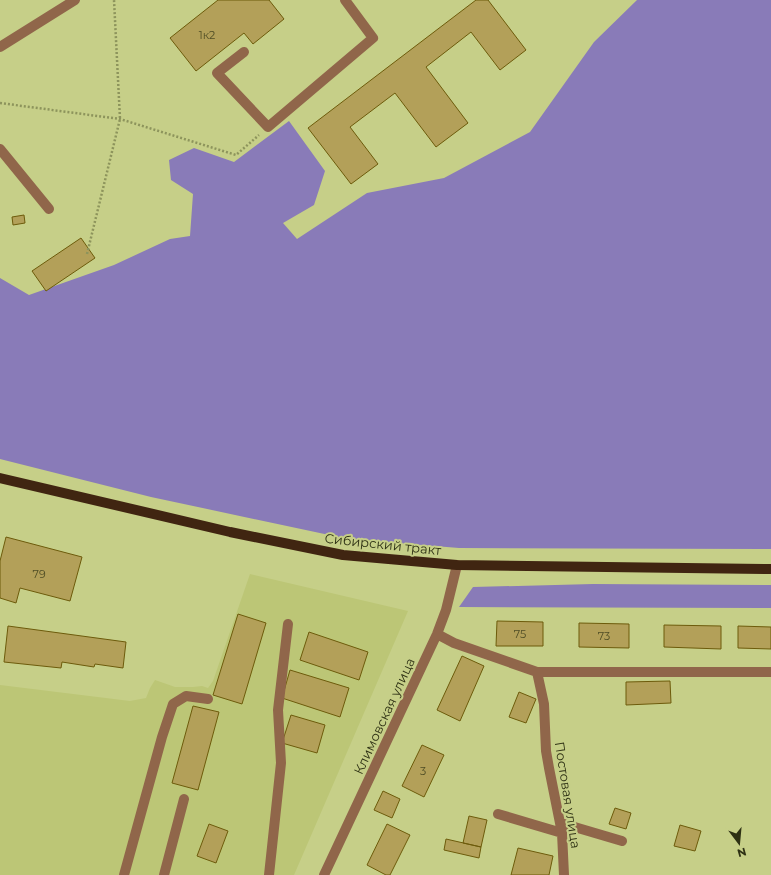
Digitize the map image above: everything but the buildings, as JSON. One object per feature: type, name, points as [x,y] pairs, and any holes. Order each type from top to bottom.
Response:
[{"type":"main road","name":"Сибирский тракт","points":[[0,478],[230,532],[343,555],[457,565],[771,569]]},
{"type":"street","points":[[0,47],[76,0]]},
{"type":"street","points":[[244,52],[217,73],[268,127],[373,38],[345,0]]},
{"type":"street","points":[[0,149],[49,209]]},
{"type":"street","name":"Климовская улица","points":[[324,875],[437,634],[446,610],[457,565]]},
{"type":"street","points":[[269,875],[281,763],[278,710],[288,624]]},
{"type":"street","points":[[437,634],[454,644],[537,672],[771,672]]},
{"type":"street","name":"Постовая улица","points":[[537,672],[544,704],[547,757],[562,828],[564,875]]},
{"type":"street","points":[[124,875],[162,737],[173,704],[186,696],[208,699]]},
{"type":"street","points":[[164,875],[184,799]]},
{"type":"street","points":[[498,814],[622,841]]},
{"type":"path","points":[[87,254],[120,118],[114,0]]},
{"type":"path","points":[[0,103],[120,118],[236,155],[268,127]]},
{"type":"shaded area","points":[[637,0],[771,0],[771,549],[459,548],[348,539],[151,497],[0,459],[0,278],[29,295],[114,265],[170,239],[190,236],[193,194],[171,180],[169,160],[194,148],[234,162],[289,121],[325,171],[314,205],[283,223],[297,239],[367,193],[444,178],[530,132],[594,42]]},
{"type":"shaded area","points":[[250,574],[408,611],[294,875],[0,875],[0,685],[130,701],[146,698],[155,680],[175,687],[202,686],[208,688],[213,681]]},
{"type":"shaded area","points":[[593,584],[771,585],[771,608],[459,607],[473,587]]}]
